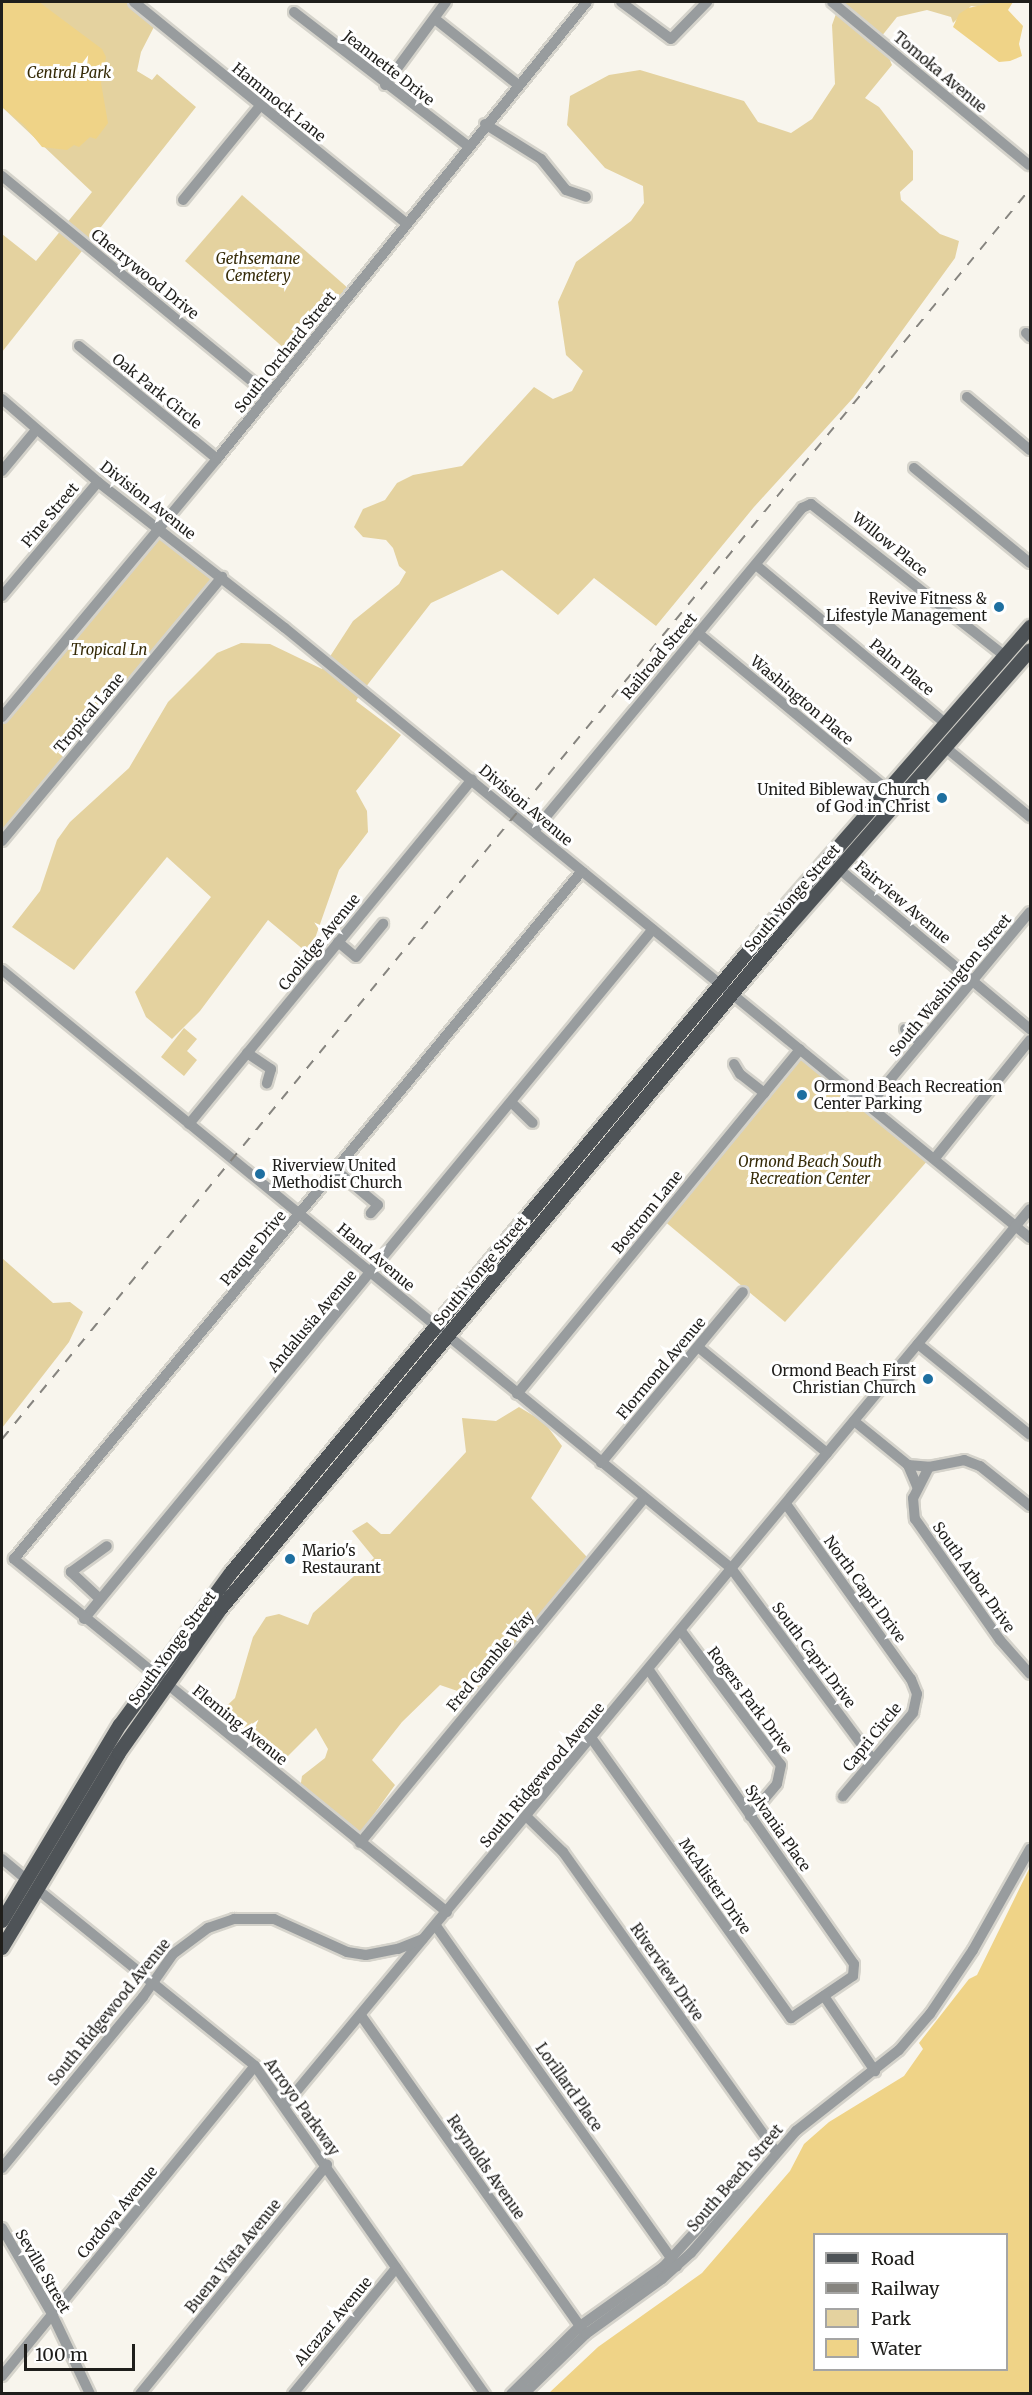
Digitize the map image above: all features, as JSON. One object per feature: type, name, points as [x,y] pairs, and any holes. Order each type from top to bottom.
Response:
[{"type":"main road","name":"South Yonge Street","points":[[2,1921],[108,1743],[580,1176],[726,989],[888,790],[1030,627]]},
{"type":"main road","name":"South Yonge Street","points":[[2,1948],[160,1678],[231,1573],[581,1152],[726,989],[838,868],[1030,650]]},
{"type":"main road","points":[[885,815],[888,790]]},
{"type":"main road","points":[[580,1176],[578,1167],[581,1152]]},
{"type":"main road","points":[[303,1510],[300,1500],[327,1458]]},
{"type":"main road","points":[[37,1863],[38,1890]]},
{"type":"main road","points":[[27,1880],[27,1908]]},
{"type":"street","name":"Hammock Lane","points":[[134,2],[407,224]]},
{"type":"street","points":[[385,85],[446,2]]},
{"type":"street","name":"South Orchard Street","points":[[2,717],[217,459],[517,84],[586,2]]},
{"type":"street","points":[[621,2],[665,38],[671,39],[707,2]]},
{"type":"street","name":"Tomoka Avenue","points":[[832,2],[1029,165]]},
{"type":"street","name":"Jeannette Drive","points":[[294,12],[385,85],[468,146]]},
{"type":"street","points":[[435,19],[517,84]]},
{"type":"street","points":[[183,200],[260,106]]},
{"type":"street","points":[[485,124],[541,159],[566,190],[586,197]]},
{"type":"street","name":"Cherrywood Drive","points":[[2,176],[269,395]]},
{"type":"street","name":"Oak Park Circle","points":[[79,346],[217,459]]},
{"type":"street","points":[[966,397],[1030,450]]},
{"type":"street","name":"Division Avenue","points":[[2,399],[98,482],[222,577],[472,779],[1030,1238]]},
{"type":"street","points":[[2,471],[36,430]]},
{"type":"street","points":[[914,468],[1030,563]]},
{"type":"street","name":"Pine Street","points":[[2,596],[98,482]]},
{"type":"street","name":"Railroad Street","points":[[534,831],[802,508],[811,504]]},
{"type":"street","name":"Willow Place","points":[[811,504],[1005,656]]},
{"type":"street","name":"Palm Place","points":[[756,565],[946,724]]},
{"type":"street","name":"Tropical Lane","points":[[2,841],[222,577]]},
{"type":"street","name":"Washington Place","points":[[698,633],[888,790]]},
{"type":"street","points":[[945,747],[1030,816]]},
{"type":"street","name":"Coolidge Avenue","points":[[189,1124],[472,779]]},
{"type":"street","name":"Fairview Avenue","points":[[838,868],[1030,1029]]},
{"type":"street","name":"Parque Drive","points":[[14,1559],[337,1171],[582,871]]},
{"type":"street","name":"South Washington Street","points":[[869,1106],[1030,912]]},
{"type":"street","points":[[338,942],[356,957],[383,924]]},
{"type":"street","name":"Andalusia Avenue","points":[[84,1619],[653,929]]},
{"type":"street","name":"Hand Avenue","points":[[2,970],[732,1568]]},
{"type":"street","points":[[905,1029],[921,1043]]},
{"type":"street","points":[[935,1158],[1030,1040]]},
{"type":"street","name":"Bostrom Lane","points":[[517,1394],[800,1049]]},
{"type":"street","points":[[248,1053],[271,1069],[267,1083]]},
{"type":"street","points":[[734,1064],[740,1074],[764,1093]]},
{"type":"street","points":[[512,1102],[533,1123]]},
{"type":"street","points":[[337,1171],[378,1205],[371,1214]]},
{"type":"street","name":"South Ridgewood Avenue","points":[[2,2168],[143,1997],[150,1982],[184,1943],[234,1919],[274,1919],[347,1952],[366,1955],[398,1949],[426,1938],[1030,1209]]},
{"type":"street","name":"Flormond Avenue","points":[[601,1462],[743,1292]]},
{"type":"street","points":[[918,1344],[1030,1435]]},
{"type":"street","points":[[698,1347],[827,1453]]},
{"type":"street","points":[[854,1421],[908,1466],[918,1488]]},
{"type":"street","points":[[908,1466],[929,1467],[964,1460],[980,1466],[1030,1506]]},
{"type":"street","name":"South Arbor Drive","points":[[929,1467],[913,1498],[915,1519],[1019,1665],[1030,1674]]},
{"type":"street","name":"Fred Gamble Way","points":[[360,1843],[644,1498]]},
{"type":"street","name":"North Capri Drive","points":[[786,1504],[911,1679],[917,1694]]},
{"type":"street","points":[[100,1599],[71,1572],[107,1546]]},
{"type":"street","name":"Fleming Avenue","points":[[14,1559],[84,1619],[160,1678],[447,1912]]},
{"type":"street","name":"South Capri Drive","points":[[732,1568],[873,1760]]},
{"type":"street","name":"Rogers Park Drive","points":[[681,1631],[781,1765],[777,1784],[750,1815]]},
{"type":"street","points":[[1019,1665],[1030,1663]]},
{"type":"street","name":"Sylvania Place","points":[[649,1670],[854,1964],[853,1976],[824,1996]]},
{"type":"street","name":"Capri Circle","points":[[843,1796],[913,1713],[917,1694]]},
{"type":"street","name":"McAlister Drive","points":[[592,1739],[791,2018],[824,1996]]},
{"type":"street","name":"Riverview Drive","points":[[527,1817],[562,1852],[775,2151]]},
{"type":"street","name":"South Beach Street","points":[[524,2394],[583,2330],[674,2262],[739,2194],[775,2151],[839,2094],[874,2071],[930,2014],[973,1950],[1030,1849]]},
{"type":"street","points":[[2,1859],[27,1880]]},
{"type":"street","name":"Arroyo Parkway","points":[[38,1890],[255,2066],[285,2105],[485,2394]]},
{"type":"street","name":"Lorillard Place","points":[[436,1926],[674,2262]]},
{"type":"street","points":[[285,2105],[362,2017],[426,1938]]},
{"type":"street","points":[[824,1996],[874,2071]]},
{"type":"street","name":"Reynolds Avenue","points":[[362,2017],[583,2330]]},
{"type":"street","name":"Cordova Avenue","points":[[2,2376],[255,2066]]},
{"type":"street","name":"Buena Vista Avenue","points":[[140,2394],[327,2165]]},
{"type":"street","name":"Seville Street","points":[[2,2228],[52,2314],[90,2393]]},
{"type":"street","name":"Alcazar Avenue","points":[[293,2394],[396,2268]]},
{"type":"street","points":[[511,2394],[583,2330]]},
{"type":"green space","name":"Central Park","points":[[2,2],[134,2],[157,21],[141,52],[137,71],[152,80],[157,74],[196,107],[2,352],[2,234],[36,261],[92,192],[2,107]]},
{"type":"green space","points":[[996,2],[982,7],[971,6],[953,23],[951,17],[927,10],[897,17],[881,37],[840,3]]},
{"type":"green space","points":[[837,11],[887,53],[892,65],[865,98],[879,107],[913,151],[913,180],[900,192],[901,200],[940,234],[959,241],[955,258],[853,398],[754,507],[656,626],[594,578],[558,615],[502,570],[431,603],[365,688],[329,658],[353,621],[399,584],[406,572],[399,566],[393,548],[386,540],[363,537],[354,527],[363,509],[385,500],[397,483],[413,475],[462,466],[534,387],[553,399],[572,391],[583,371],[566,355],[558,302],[576,262],[631,221],[644,203],[643,186],[605,168],[567,125],[570,96],[609,75],[640,70],[744,101],[758,122],[791,133],[812,119],[835,84],[832,25]]},
{"type":"green space","name":"Gethsemane Cemetery","points":[[242,195],[349,289],[294,357],[185,261]]},
{"type":"green space","name":"Tropical Ln","points":[[160,533],[216,578],[2,835],[2,723]]},
{"type":"green space","points":[[241,643],[270,644],[322,669],[324,665],[360,694],[356,701],[401,735],[356,791],[367,811],[368,832],[339,870],[312,947],[305,951],[268,920],[200,1011],[172,1039],[146,1017],[135,992],[211,897],[167,857],[74,970],[12,927],[40,891],[57,840],[70,822],[129,768],[168,702],[217,653]]},
{"type":"green space","points":[[184,1028],[197,1039],[187,1051],[197,1060],[184,1076],[161,1057]]},
{"type":"green space","name":"Ormond Beach South Recreation Center","points":[[799,1054],[929,1159],[785,1322],[663,1220]]},
{"type":"green space","points":[[2,1258],[53,1303],[70,1302],[83,1312],[69,1342],[2,1428]]},
{"type":"green space","points":[[519,1407],[544,1422],[562,1446],[531,1498],[586,1556],[586,1562],[475,1697],[440,1685],[402,1722],[372,1760],[395,1785],[359,1835],[300,1789],[302,1776],[325,1758],[328,1749],[316,1728],[279,1765],[218,1714],[235,1698],[253,1637],[266,1617],[279,1614],[308,1625],[313,1613],[374,1558],[352,1531],[367,1522],[381,1534],[390,1534],[466,1452],[462,1418],[496,1421]]},
{"type":"water","points":[[2,2],[39,2],[102,49],[106,57],[101,83],[108,123],[96,139],[90,137],[79,147],[74,145],[67,150],[42,147],[24,125],[2,107]]},
{"type":"water","points":[[996,2],[1013,2],[1008,10],[1023,26],[1019,44],[1022,56],[1010,61],[999,62],[953,27],[959,14],[968,8]]},
{"type":"water","points":[[1030,1867],[1030,2393],[549,2393],[598,2347],[702,2273],[790,2171],[804,2144],[829,2122],[904,2076],[923,2049],[919,2043],[969,1979],[977,1975]]},
{"type":"railway","points":[[2,1439],[1030,189]]},
{"type":"place","name":"Revive Fitness & Lifestyle Management","points":[[999,607]]},
{"type":"place","name":"United Bibleway Church of God in Christ","points":[[942,798]]},
{"type":"place","name":"Ormond Beach Recreation Center Parking","points":[[802,1095]]},
{"type":"place","name":"Riverview United Methodist Church","points":[[260,1174]]},
{"type":"place","name":"Ormond Beach First Christian Church","points":[[928,1379]]},
{"type":"place","name":"Mario's Restaurant","points":[[290,1559]]}]
